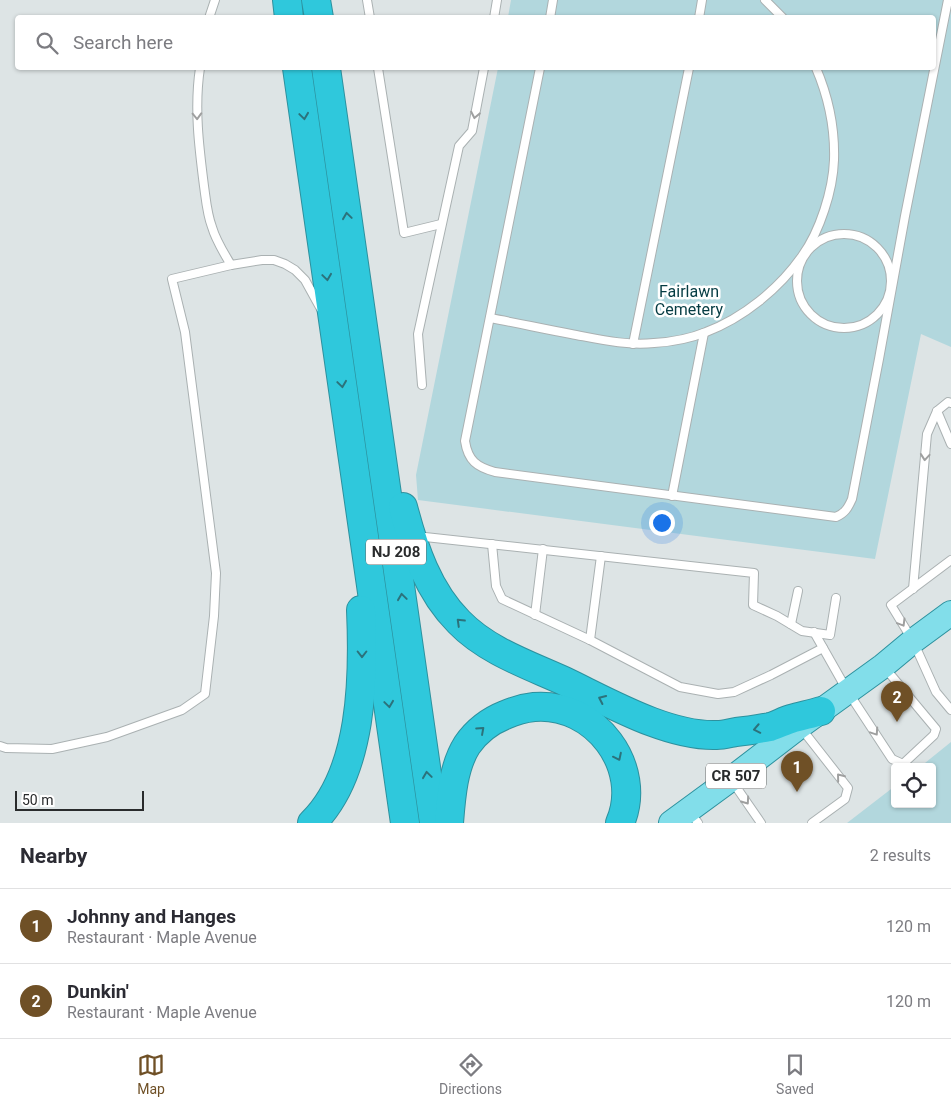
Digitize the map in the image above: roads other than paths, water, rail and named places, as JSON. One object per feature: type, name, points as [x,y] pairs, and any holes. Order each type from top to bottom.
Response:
[{"type":"highway","points":[[287,0],[290,15]]},
{"type":"highway","points":[[316,0],[318,15]]},
{"type":"highway","name":"NJ 208","points":[[297,70],[406,823]]},
{"type":"highway","name":"NJ 208","points":[[326,70],[434,823]]},
{"type":"highway","points":[[357,282],[401,496],[411,535],[428,580],[442,603],[460,623],[480,640],[504,654],[646,719],[671,728],[694,734],[718,735],[771,726],[790,719],[810,719]]},
{"type":"highway","points":[[312,823],[321,814],[333,796],[342,777],[350,756],[359,703],[362,666],[361,610],[348,431]]},
{"type":"highway","points":[[449,823],[453,784],[466,746],[480,730],[498,718],[515,710],[535,707],[555,708],[576,715],[594,726],[608,740],[619,758],[626,778],[627,798],[620,823]]},
{"type":"main road","name":"CR 507","points":[[686,819],[731,779],[951,613]]},
{"type":"lane","points":[[211,15],[215,0]]},
{"type":"lane","points":[[367,0],[370,15]]},
{"type":"lane","points":[[494,15],[497,0]]},
{"type":"lane","points":[[550,15],[553,0]]},
{"type":"lane","points":[[699,15],[702,0]]},
{"type":"lane","points":[[766,0],[780,15]]},
{"type":"lane","points":[[936,60],[948,0]]},
{"type":"lane","points":[[200,70],[197,106],[198,134],[208,211],[216,240],[231,265]]},
{"type":"lane","points":[[378,70],[404,233],[441,224]]},
{"type":"lane","points":[[422,385],[418,334],[459,146],[472,131],[484,70]]},
{"type":"lane","points":[[540,70],[465,441],[466,450],[470,458],[477,465],[495,472],[836,517],[843,514],[852,499],[934,70]]},
{"type":"lane","points":[[633,344],[688,70]]},
{"type":"lane","points":[[490,318],[609,342],[633,344],[673,341],[704,333],[737,316],[770,292],[787,274],[803,255],[813,244],[839,233],[852,234],[864,238],[876,246],[884,256],[890,270],[892,287],[887,300],[879,312],[869,321],[855,327],[839,328],[822,323],[809,313],[800,299],[796,284],[798,269],[803,255],[815,234],[824,210],[834,160],[829,108],[817,70]]},
{"type":"lane","points":[[0,746],[6,748],[52,749],[107,738],[182,710],[205,694],[214,616],[216,573],[184,332],[172,279],[231,265],[274,260],[295,270],[305,280],[336,337]]},
{"type":"lane","points":[[672,496],[704,333]]},
{"type":"lane","points":[[913,589],[927,434],[937,411],[948,402],[951,403]]},
{"type":"lane","points":[[937,411],[951,444]]},
{"type":"lane","points":[[411,535],[754,573],[753,606],[777,616],[802,631],[830,635],[836,598]]},
{"type":"lane","points":[[492,544],[496,586],[502,599],[590,640],[680,687],[718,694],[734,692],[823,648]]},
{"type":"lane","points":[[535,615],[543,549]]},
{"type":"lane","points":[[590,640],[601,556]]},
{"type":"lane","points":[[951,560],[891,605],[913,641],[936,692],[951,710]]},
{"type":"lane","points":[[791,624],[798,591]]},
{"type":"lane","points":[[814,632],[848,692],[892,759],[903,764],[934,735],[936,729],[883,666]]},
{"type":"lane","points":[[810,719],[848,788],[845,800],[812,823]]},
{"type":"lane","points":[[731,779],[761,823]]},
{"type":"place","name":"Dunkin'","points":[[897,722]]},
{"type":"place","name":"Johnny and Hanges","points":[[797,792]]},
{"type":"park label","name":"Fairlawn Cemetery","points":[[689,300]]}]
